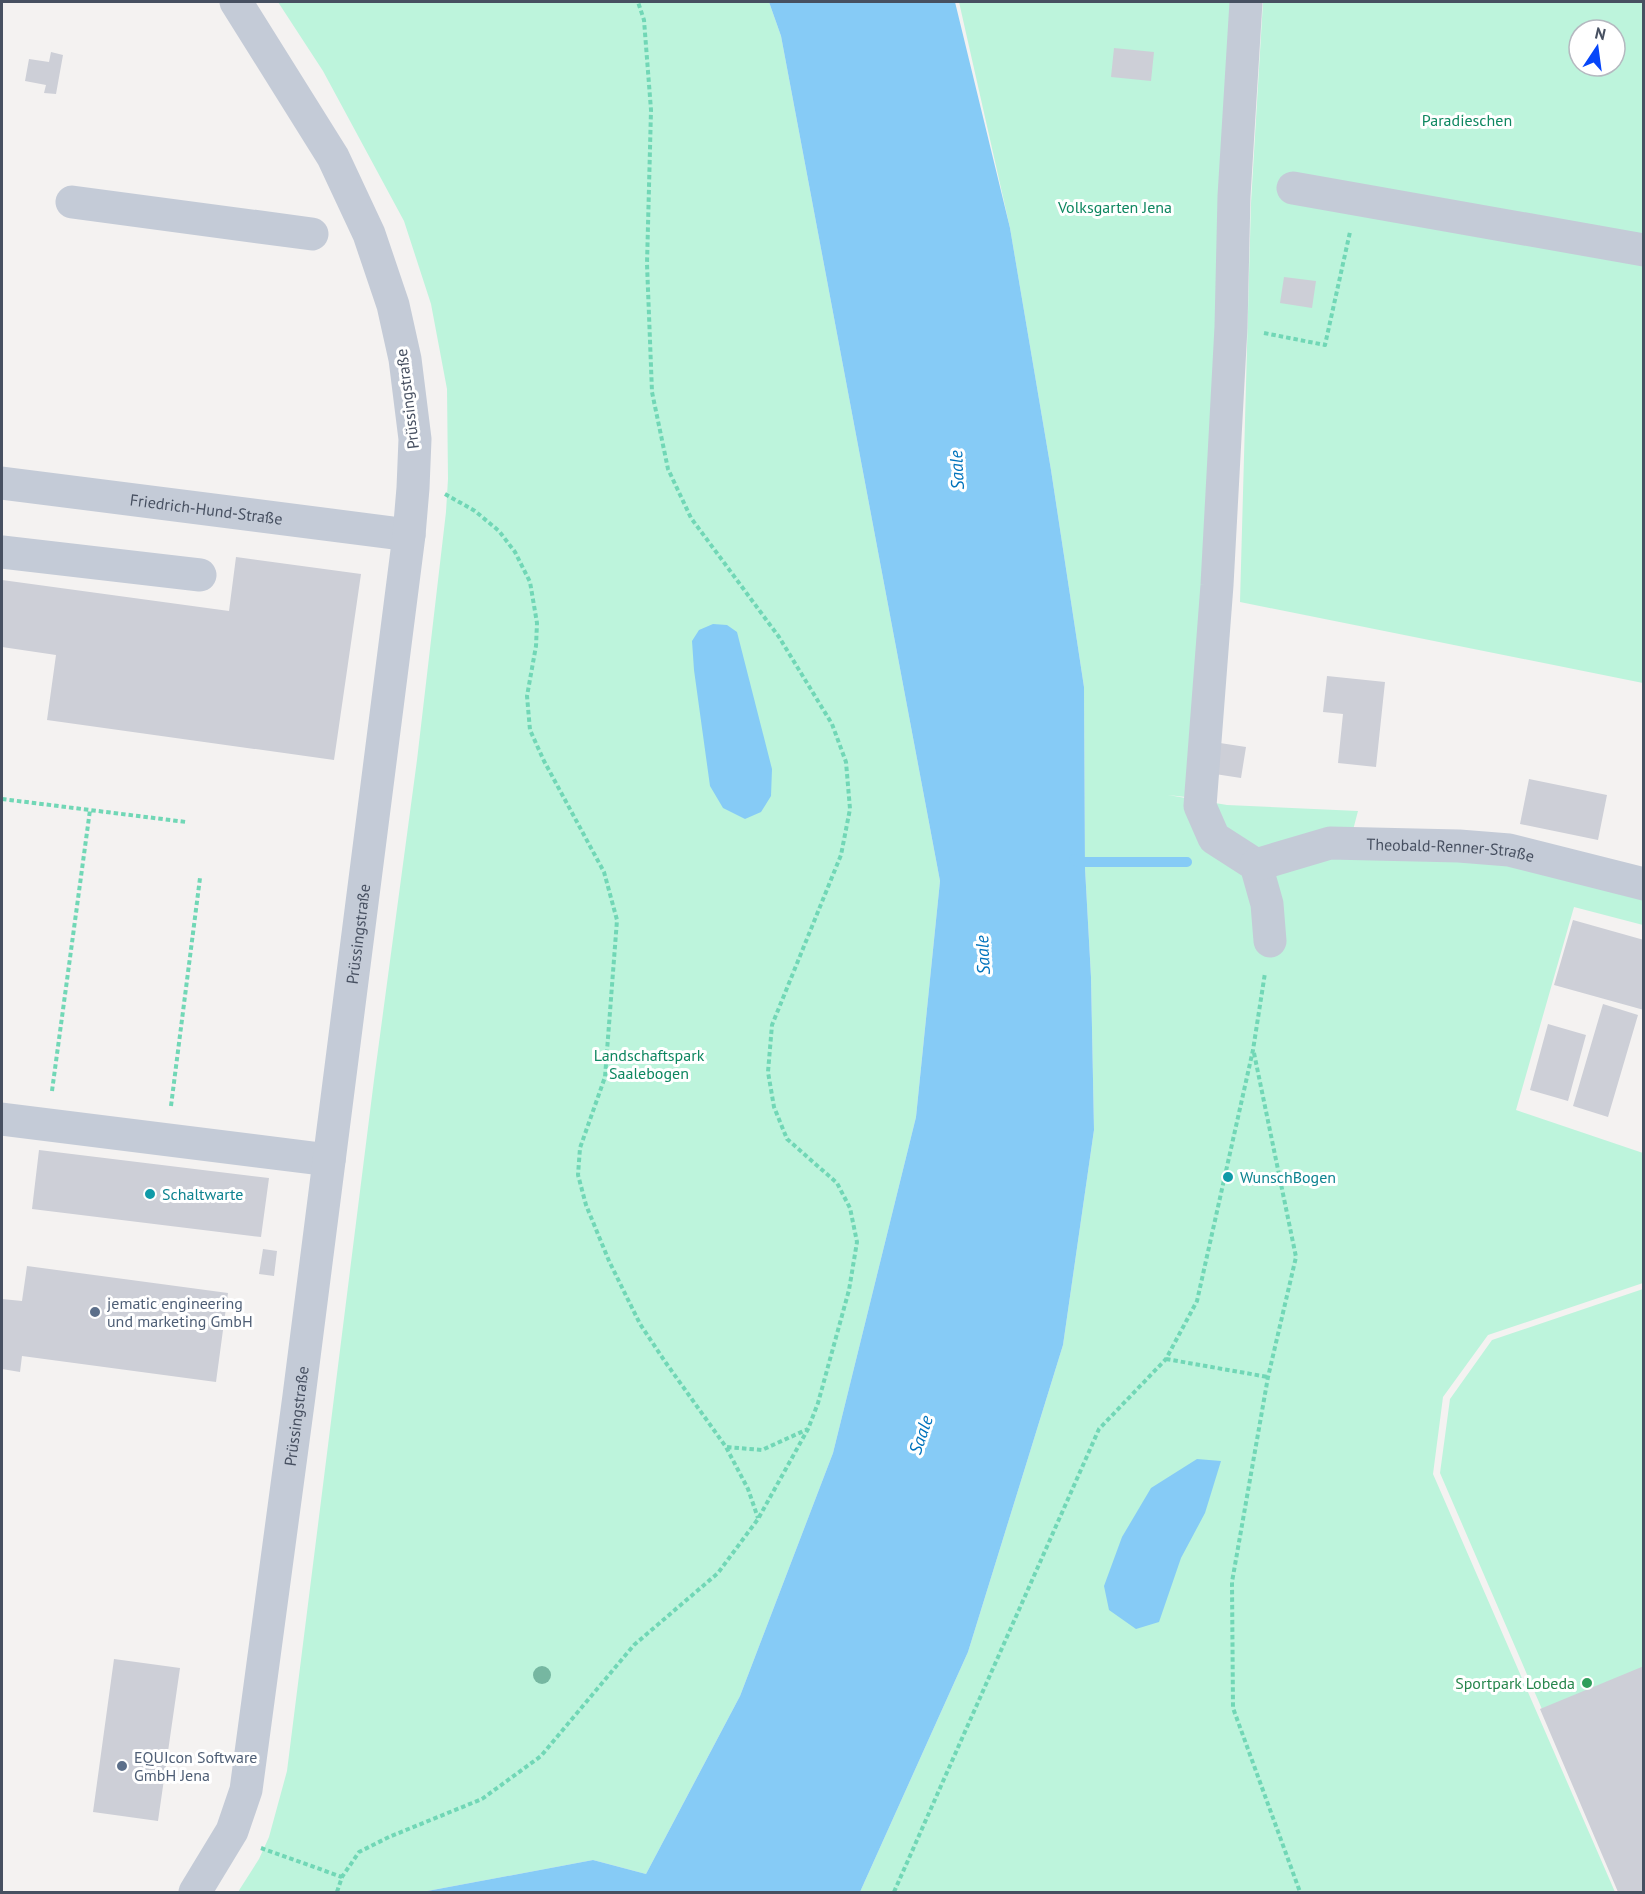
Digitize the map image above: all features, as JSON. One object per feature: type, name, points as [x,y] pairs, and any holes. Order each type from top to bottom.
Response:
[{"type":"street","name":"Prüssingstraße","points":[[195,1893],[232,1832],[246,1790],[329,1160],[409,535],[413,488],[414,439],[405,359],[393,305],[369,234],[333,157],[236,2]]},
{"type":"street","points":[[1246,2],[1234,196],[1231,327],[1217,585],[1200,806],[1214,838],[1256,865],[1267,904],[1270,941]]},
{"type":"street","points":[[1293,188],[1644,250]]},
{"type":"street","points":[[72,202],[312,234]]},
{"type":"street","name":"Friedrich-Hund-Straße","points":[[2,483],[409,535]]},
{"type":"street","points":[[2,552],[200,575]]},
{"type":"street","name":"Theobald-Renner-Straße","points":[[1256,865],[1330,843],[1459,846],[1509,850],[1644,884]]},
{"type":"street","points":[[2,1119],[329,1160]]},
{"type":"path","points":[[337,1893],[342,1877],[359,1852],[482,1798],[541,1756],[634,1645],[718,1573],[758,1519],[808,1429],[818,1403],[849,1290],[857,1242],[850,1208],[837,1183],[787,1139],[774,1107],[768,1072],[772,1025],[841,855],[850,809],[846,762],[832,724],[779,637],[691,518],[668,469],[652,392],[648,264],[651,110],[644,20],[638,2]]},
{"type":"path","points":[[1231,327],[1325,345],[1357,199]]},
{"type":"path","points":[[413,488],[448,495],[475,511],[499,531],[515,552],[530,582],[537,623],[536,646],[527,696],[530,730],[544,761],[604,872],[617,920],[605,1077],[580,1148],[578,1175],[597,1233],[640,1324],[726,1447],[748,1489],[758,1519]]},
{"type":"path","points":[[2,799],[186,822]]},
{"type":"path","points":[[48,1125],[90,810]]},
{"type":"path","points":[[166,1140],[200,878]]},
{"type":"path","points":[[894,1893],[1099,1429],[1166,1359],[1197,1301],[1253,1050],[1270,941]]},
{"type":"path","points":[[1253,1050],[1296,1257],[1268,1377],[1232,1582],[1233,1708],[1300,1893]]},
{"type":"path","points":[[1166,1359],[1268,1377]]},
{"type":"path","points":[[726,1447],[762,1450],[808,1429]]},
{"type":"path","points":[[232,1832],[255,1846],[342,1877]]},
{"type":"green space","name":"Landschaftspark Saalebogen","points":[[278,2],[769,2],[781,36],[940,881],[916,1117],[833,1453],[740,1696],[646,1874],[593,1860],[422,1892],[238,1892],[259,1859],[269,1837],[287,1771],[374,1080],[417,760],[448,479],[447,389],[431,304],[404,221],[323,71]]},
{"type":"green space","name":"Volksgarten Jena","points":[[959,2],[1235,2],[1205,594],[1186,797],[1168,795],[1227,805],[1358,811],[1347,853],[1459,855],[1643,894],[1643,925],[1574,907],[1516,1110],[1643,1153],[1643,1283],[1488,1335],[1443,1397],[1433,1474],[1615,1892],[860,1892],[968,1652],[1063,1345],[1094,1130],[1091,977],[1085,868],[1084,687],[1051,470],[1010,228]]},
{"type":"green space","name":"Paradieschen","points":[[1263,2],[1643,2],[1643,683],[1240,602],[1251,203]]},
{"type":"green space","name":"Sportpark Lobeda","points":[[1643,1289],[1643,1892],[1621,1892],[1440,1473],[1450,1399],[1492,1340]]},
{"type":"water","name":"Saale","points":[[769,2],[955,2],[1010,228],[1051,470],[1084,687],[1085,868],[1091,977],[1094,1130],[1063,1345],[968,1652],[860,1892],[422,1892],[593,1860],[646,1874],[740,1696],[833,1453],[916,1117],[940,881],[781,36]]},
{"type":"water","points":[[713,624],[727,625],[737,632],[772,769],[771,796],[761,812],[745,819],[723,808],[710,786],[692,641],[699,630]]},
{"type":"water","points":[[1197,1459],[1221,1461],[1205,1513],[1181,1558],[1159,1622],[1136,1629],[1109,1610],[1104,1586],[1122,1537],[1151,1488]]},
{"type":"building","points":[[1114,48],[1154,52],[1151,81],[1111,77]]},
{"type":"building","points":[[51,52],[63,55],[56,94],[44,93],[46,85],[25,81],[29,59],[49,62]]},
{"type":"building","points":[[1284,277],[1316,281],[1312,308],[1280,303]]},
{"type":"building","points":[[236,557],[361,574],[334,760],[47,720],[56,655],[2,647],[2,580],[229,611]]},
{"type":"building","points":[[1327,676],[1385,682],[1376,767],[1338,763],[1343,714],[1323,712]]},
{"type":"building","points":[[1220,743],[1246,747],[1241,778],[1215,774]]},
{"type":"building","points":[[1529,779],[1607,795],[1598,840],[1520,824]]},
{"type":"building","points":[[1573,920],[1644,940],[1644,1010],[1554,985]]},
{"type":"building","points":[[1603,1004],[1638,1015],[1608,1117],[1573,1106]]},
{"type":"building","points":[[1548,1024],[1586,1035],[1568,1101],[1530,1090]]},
{"type":"building","name":"Schaltwarte","points":[[39,1150],[269,1178],[261,1237],[32,1209]]},
{"type":"building","points":[[263,1249],[277,1251],[274,1276],[259,1274]]},
{"type":"building","points":[[27,1266],[228,1293],[216,1382],[22,1356],[20,1372],[2,1369],[2,1299],[22,1301]]},
{"type":"building","points":[[114,1659],[180,1668],[158,1821],[93,1812]]},
{"type":"building","points":[[1644,1666],[1644,1892],[1618,1892],[1540,1709]]},
{"type":"waterway","points":[[1074,859],[1078,862],[1187,862]]},
{"type":"place","name":"WunschBogen","points":[[1228,1177]]},
{"type":"place","name":"Schaltwarte","points":[[150,1194]]},
{"type":"place","name":"jematic engineering und marketing GmbH","points":[[95,1312]]},
{"type":"place","name":"Sportpark Lobeda","points":[[1587,1683]]},
{"type":"place","name":"EQUIcon Software GmbH Jena","points":[[122,1766]]}]
